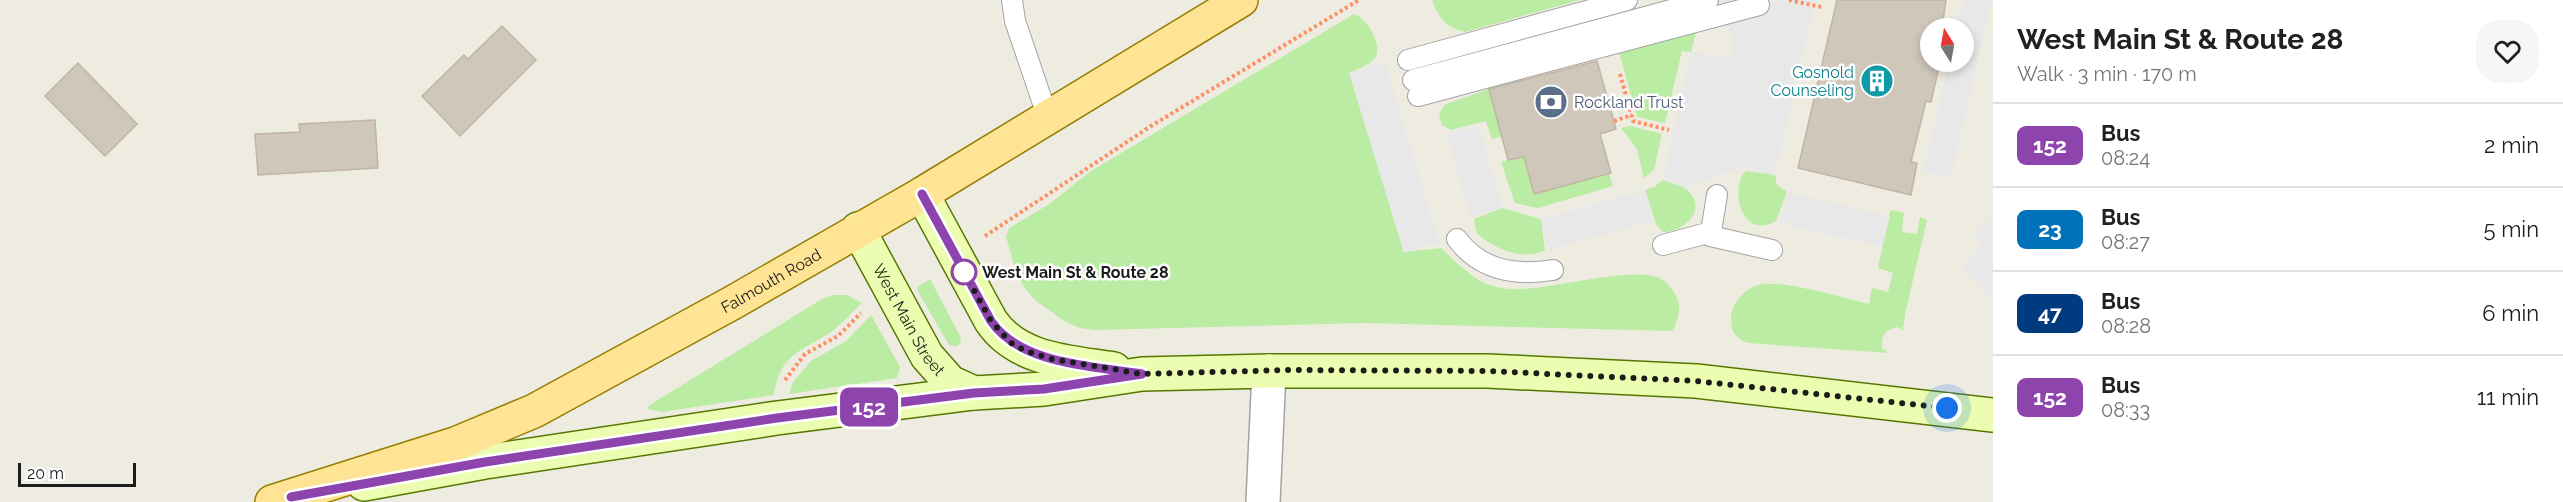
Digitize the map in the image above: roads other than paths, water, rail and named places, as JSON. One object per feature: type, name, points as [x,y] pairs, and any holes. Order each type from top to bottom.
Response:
[{"type":"main road","name":"Falmouth Road","points":[[282,500],[455,444],[534,411],[732,303],[922,194],[1241,0]]},
{"type":"main road","name":"West Main Street","points":[[922,194],[991,321],[1003,337],[1026,351],[1052,359],[1142,374]]},
{"type":"main road","name":"West Main Street","points":[[858,230],[927,356],[950,382],[974,393]]},
{"type":"main road","name":"West Main Street","points":[[282,500],[485,462],[777,418],[974,393],[1044,389],[1142,374],[1269,371],[1487,371],[1696,381],[1993,415]]},
{"type":"street","points":[[1263,502],[1269,371]]},
{"type":"lane","points":[[1012,0],[1016,21],[1048,118]]},
{"type":"lane","points":[[1408,60],[1627,0]]},
{"type":"lane","points":[[1708,0],[1415,88],[1611,45],[1759,5]]},
{"type":"lane","points":[[1663,245],[1711,232],[1717,195]]},
{"type":"lane","points":[[1710,236],[1773,250]]},
{"type":"lane","points":[[1457,239],[1484,264],[1500,270],[1519,273],[1553,270]]},
{"type":"place","name":"Gosnold Counseling","points":[[1877,81]]},
{"type":"place","name":"Rockland Trust","points":[[1551,102]]},
{"type":"place","name":"West Main St & Route 28","points":[[964,272]]}]
